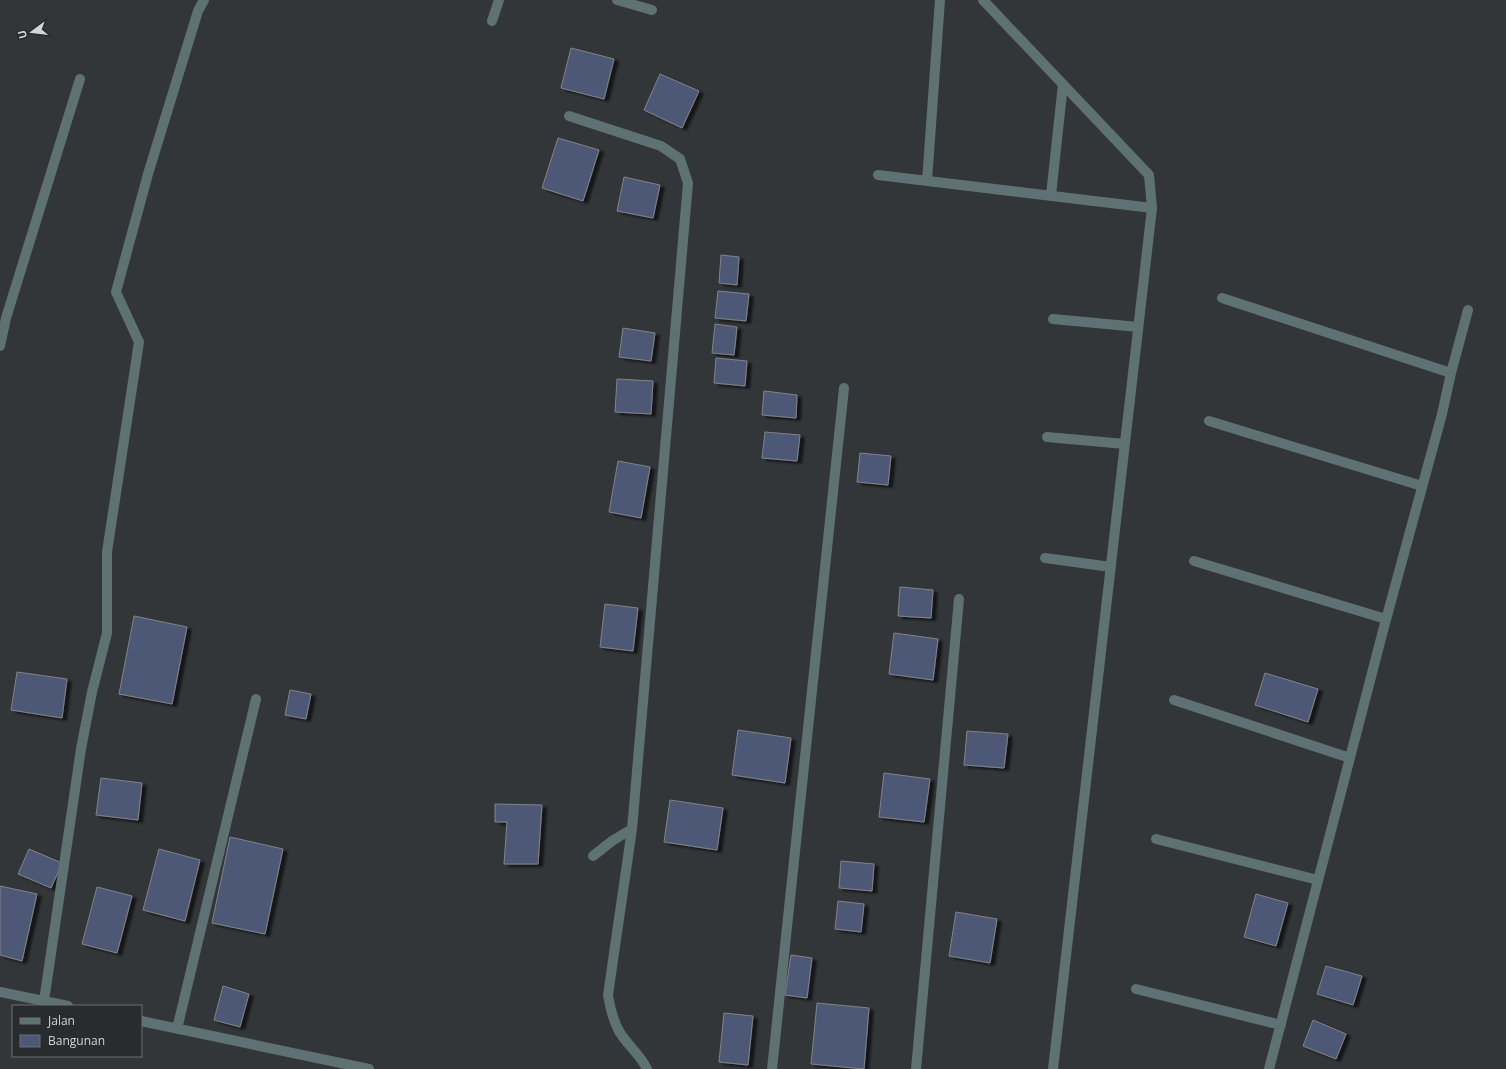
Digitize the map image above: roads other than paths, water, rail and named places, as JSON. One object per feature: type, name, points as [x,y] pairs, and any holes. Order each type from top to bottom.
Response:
[{"type":"street","points":[[44,1001],[81,748],[92,692],[108,633],[107,552],[139,342],[116,292],[148,174],[198,11],[204,0]]},
{"type":"street","points":[[492,21],[499,0]]},
{"type":"street","points":[[617,0],[652,10]]},
{"type":"street","points":[[927,181],[940,0]]},
{"type":"street","points":[[983,0],[1149,175],[1152,208],[1053,1069]]},
{"type":"street","points":[[0,346],[6,318],[80,79]]},
{"type":"street","points":[[1051,196],[1063,84]]},
{"type":"street","points":[[570,116],[661,146],[680,159],[688,182],[632,829],[608,995],[610,1010],[619,1031],[642,1059],[647,1069]]},
{"type":"street","points":[[878,175],[1152,208]]},
{"type":"street","points":[[1222,298],[1451,373]]},
{"type":"street","points":[[1269,1069],[1386,619],[1442,414],[1451,373],[1468,310]]},
{"type":"street","points":[[1053,319],[1138,327]]},
{"type":"street","points":[[772,1069],[844,388]]},
{"type":"street","points":[[1209,421],[1422,486]]},
{"type":"street","points":[[1046,437],[1125,444]]},
{"type":"street","points":[[1045,558],[1111,568]]},
{"type":"street","points":[[1194,561],[1386,619]]},
{"type":"street","points":[[916,1069],[959,599]]},
{"type":"street","points":[[177,1029],[256,699]]},
{"type":"street","points":[[1174,700],[1350,758]]},
{"type":"street","points":[[593,856],[612,841],[632,829]]},
{"type":"street","points":[[1156,839],[1318,880]]},
{"type":"street","points":[[1136,989],[1281,1025]]},
{"type":"street","points":[[0,992],[63,1005]]},
{"type":"street","points":[[142,1022],[369,1069]]}]
